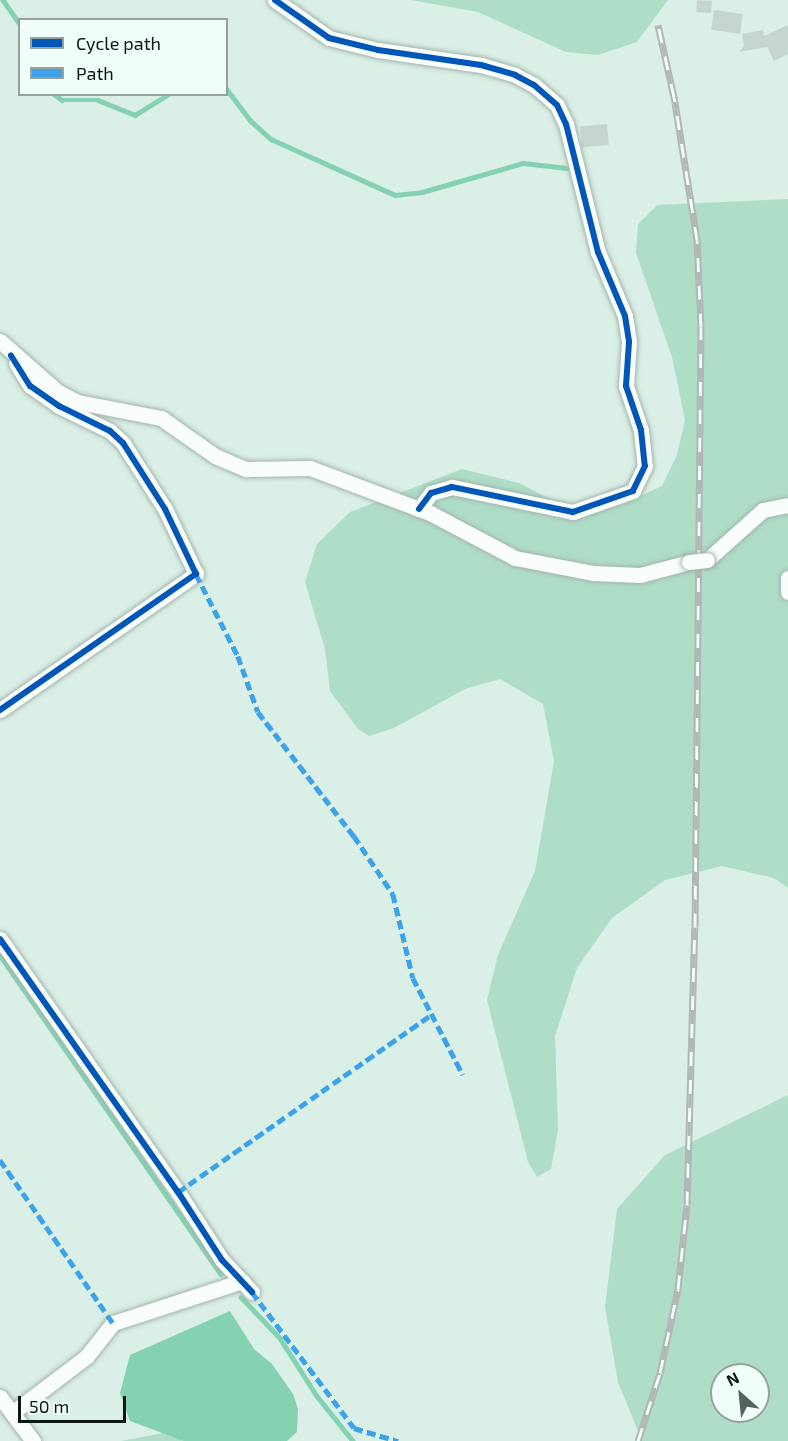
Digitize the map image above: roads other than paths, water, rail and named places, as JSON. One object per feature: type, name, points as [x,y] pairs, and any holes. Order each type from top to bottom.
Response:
[{"type":"street","points":[[275,0],[329,38],[378,50],[481,65],[534,85],[557,105],[566,123],[598,252],[625,316],[629,342],[627,386],[641,430],[645,466],[633,491],[573,512],[452,487],[431,493],[419,509]]},
{"type":"street","points":[[0,341],[30,386],[59,406],[110,431],[123,443],[165,509],[195,574],[0,710]]},
{"type":"street","points":[[11,355],[78,402],[161,418],[230,464],[246,469],[310,468],[419,509],[515,558],[593,573],[640,575],[689,562],[707,560],[763,510],[788,505]]},
{"type":"street","points":[[788,578],[788,592]]},
{"type":"street","points":[[0,939],[178,1192],[222,1260],[247,1287],[113,1323],[87,1356],[12,1413]]},
{"type":"street","points":[[0,1397],[33,1441]]},
{"type":"waterway","points":[[3,0],[18,21]]},
{"type":"waterway","points":[[228,91],[251,121],[271,139],[395,195],[422,192],[523,163],[567,168]]},
{"type":"waterway","points":[[57,96],[62,100],[98,100],[135,115],[166,96]]},
{"type":"waterway","points":[[0,955],[221,1274]]},
{"type":"waterway","points":[[241,1297],[280,1338],[317,1396],[353,1441]]},
{"type":"railway","points":[[638,1441],[660,1373],[678,1289],[687,1205],[695,927],[701,327],[697,240],[674,97],[658,25]]}]
